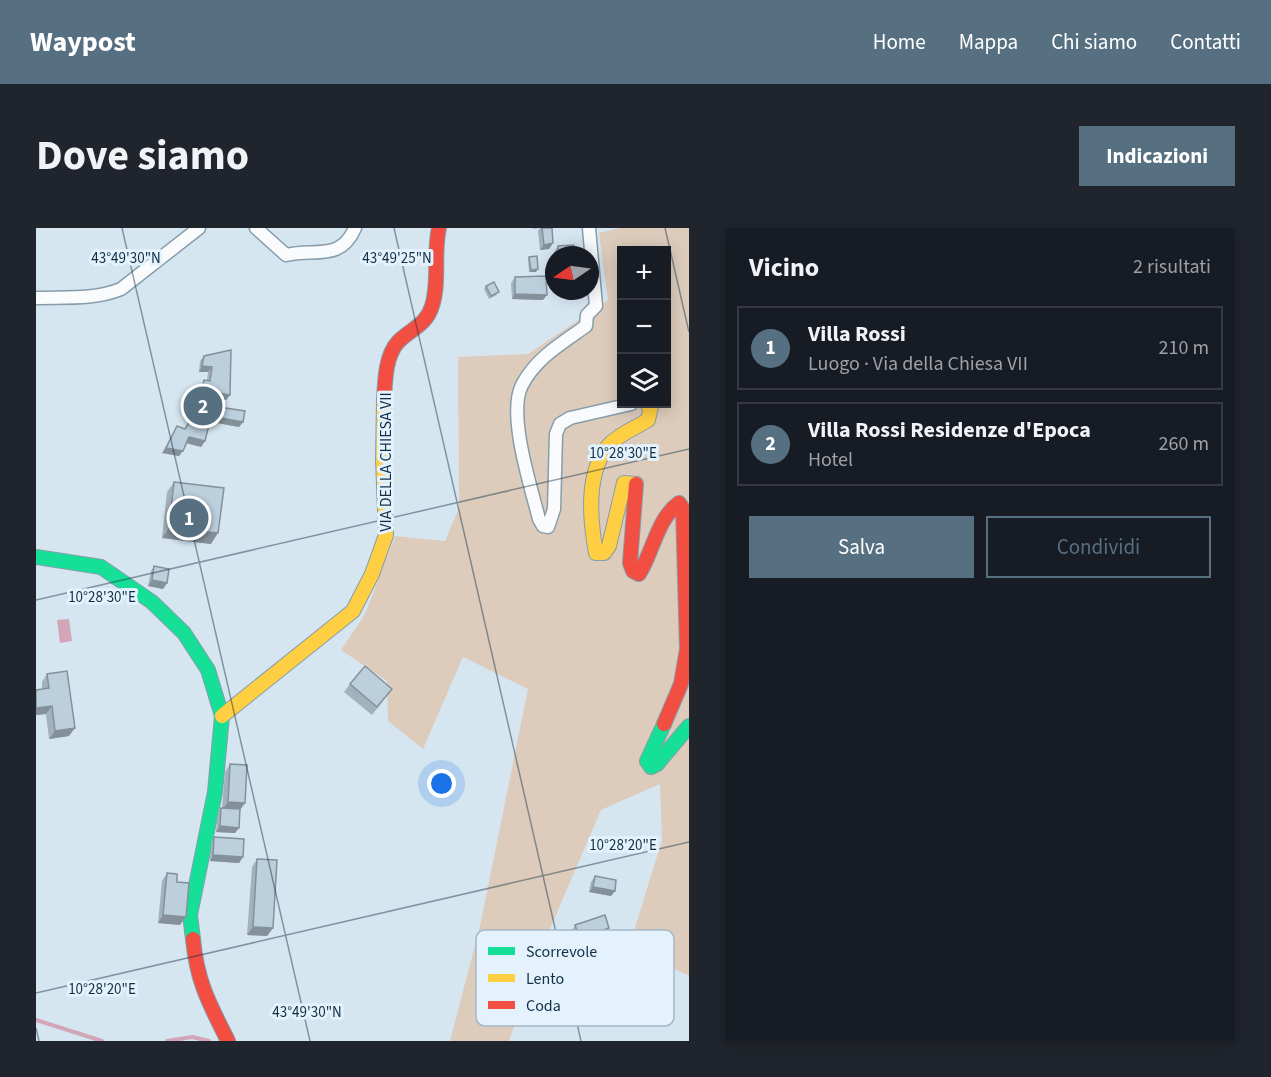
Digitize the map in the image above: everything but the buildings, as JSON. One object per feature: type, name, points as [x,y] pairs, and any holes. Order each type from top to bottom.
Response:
[{"type":"street","points":[[36,298],[92,297],[121,289],[199,228]]},
{"type":"street","points":[[256,228],[286,255],[335,251],[350,239],[355,228]]},
{"type":"street","name":"VIA DELLA CHIESA VII","points":[[222,716],[353,611],[362,597],[386,537],[385,396],[388,365],[391,352],[399,339],[427,318],[436,284],[434,255],[439,228]]},
{"type":"street","points":[[589,228],[596,306],[587,315],[586,326],[549,352],[533,368],[521,386],[518,399],[516,412],[522,447],[539,519],[543,525],[548,527],[554,509],[556,434],[560,424],[570,418],[617,407]]},
{"type":"street","points":[[651,408],[648,420],[610,444],[602,456],[596,472],[592,495],[592,535],[596,553],[604,553],[609,546],[624,483],[636,483],[630,563],[633,572],[639,574],[645,566],[669,510],[679,503],[683,509],[687,649],[681,684],[647,761],[651,767],[657,764],[689,726]]},
{"type":"street","points":[[36,556],[101,567],[152,602],[184,633],[208,670],[222,716],[216,792],[190,915],[198,976],[206,998],[228,1041]]},
{"type":"shaded area","points":[[620,228],[689,228],[689,976],[674,969],[674,930],[634,930],[662,840],[660,784],[601,810],[549,930],[479,930],[528,689],[463,657],[423,749],[388,721],[387,681],[341,650],[365,614],[395,536],[445,541],[459,508],[458,357],[528,354],[608,300],[599,233]]},
{"type":"shaded area","points":[[69,619],[72,641],[60,643],[57,620]]},
{"type":"shaded area","points":[[476,941],[476,1026],[514,1026],[509,1041],[450,1041]]},
{"type":"waterway","points":[[36,1020],[102,1041]]},
{"type":"waterway","points":[[167,1041],[192,1037],[209,1041]]},
{"type":"traffic: fast","points":[[36,557],[101,567],[152,602],[184,633],[208,670],[222,716],[215,792],[190,915],[193,939]]},
{"type":"traffic: fast","points":[[664,724],[647,761],[651,767],[657,764],[689,726]]},
{"type":"traffic: slow","points":[[222,716],[353,611],[372,574],[386,535],[383,460],[384,400]]},
{"type":"traffic: slow","points":[[636,484],[624,483],[609,546],[604,553],[596,553],[591,512],[596,469],[609,445],[622,434],[648,420],[651,408]]},
{"type":"traffic: jam","points":[[384,400],[386,370],[390,355],[398,342],[422,323],[432,306],[436,287],[436,248],[439,228]]},
{"type":"traffic: jam","points":[[636,484],[630,563],[633,571],[639,574],[665,518],[679,503],[683,509],[687,649],[681,684],[664,724]]},
{"type":"traffic: jam","points":[[193,939],[201,980],[228,1041]]},
{"type":"place","name":"Villa Rossi Residenze d'Epoca","points":[[203,406]]},
{"type":"place","name":"Villa Rossi","points":[[189,518]]}]
